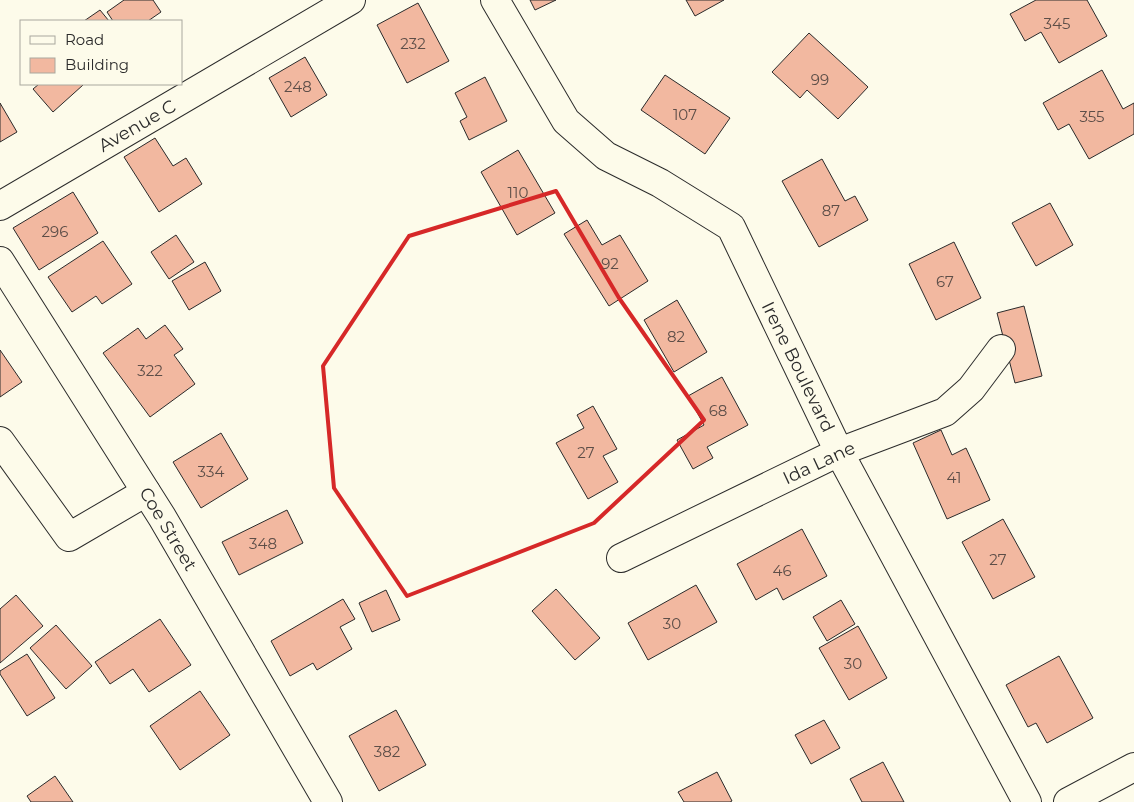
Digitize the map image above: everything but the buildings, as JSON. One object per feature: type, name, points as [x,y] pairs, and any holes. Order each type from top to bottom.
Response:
[{"type":"street","name":"Avenue C","points":[[0,206],[351,0]]},
{"type":"street","name":"Irene Boulevard","points":[[495,0],[566,121],[606,156],[660,183],[730,227],[839,452],[1027,802]]},
{"type":"street","name":"Coe Street","points":[[2,269],[162,518],[328,802]]},
{"type":"street","name":"Ida Lane","points":[[621,558],[839,452],[946,412],[971,390],[1001,349]]},
{"type":"street","points":[[0,441],[69,537],[146,492]]},
{"type":"street","points":[[1068,802],[1134,767]]},
{"type":"highlighted area","points":[[556,191],[619,298],[704,420],[594,523],[407,596],[334,488],[323,366],[409,236]]}]
